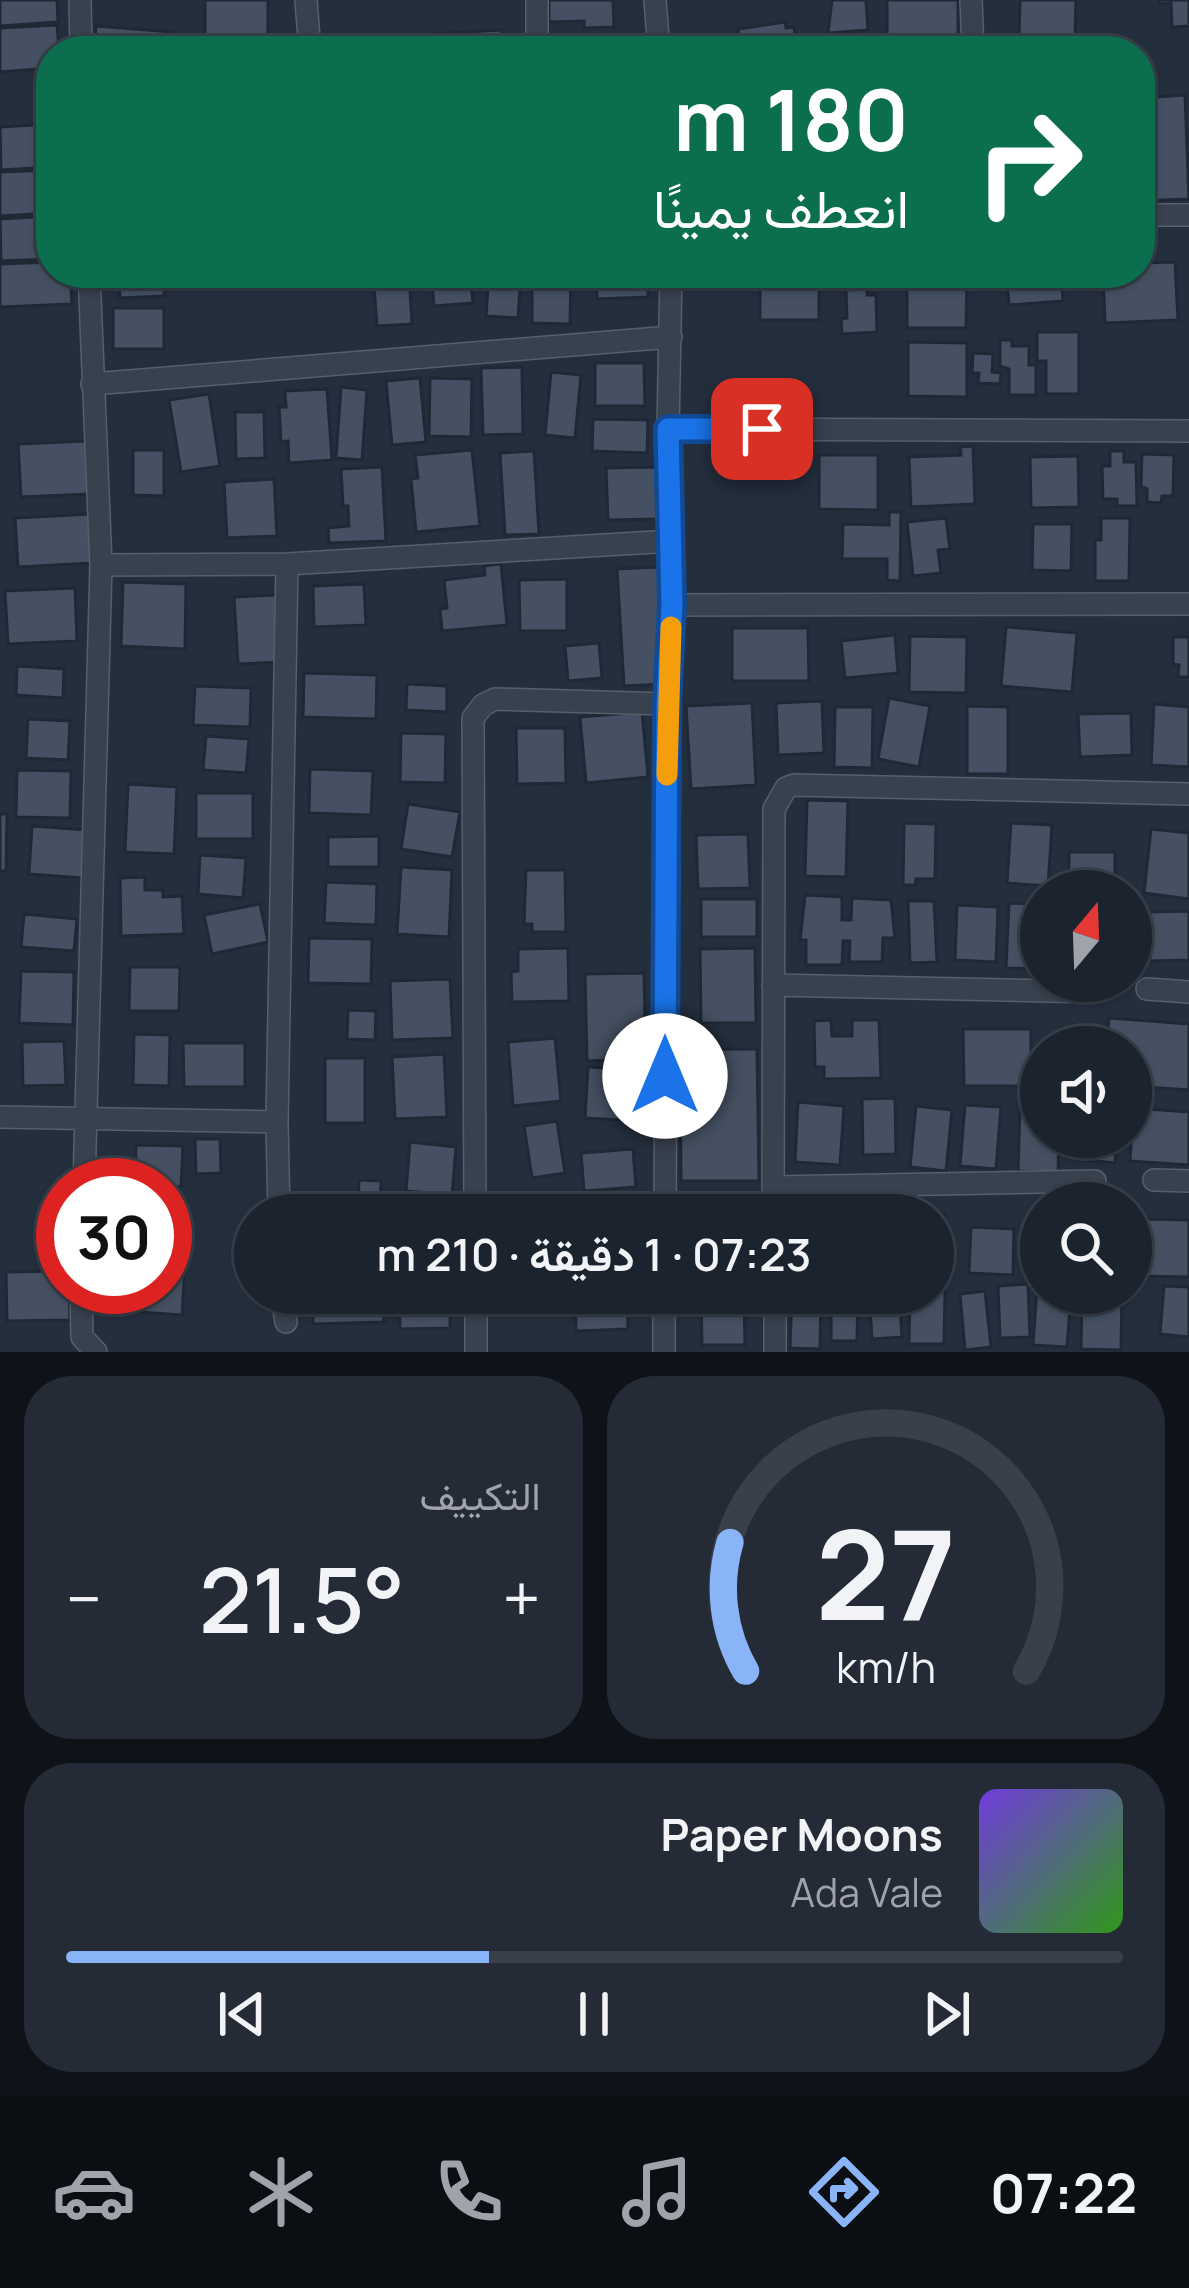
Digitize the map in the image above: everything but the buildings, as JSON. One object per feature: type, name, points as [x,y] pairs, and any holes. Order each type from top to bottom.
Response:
[{"type":"street","points":[[80,0],[81,36]]},
{"type":"street","points":[[306,0],[309,36]]},
{"type":"street","points":[[537,0],[537,36]]},
{"type":"street","points":[[655,0],[657,36]]},
{"type":"street","points":[[971,0],[972,36]]},
{"type":"street","points":[[1155,215],[1189,215]]},
{"type":"street","points":[[85,1158],[100,565],[89,288]]},
{"type":"street","points":[[664,1194],[671,288]]},
{"type":"street","points":[[92,384],[671,337]]},
{"type":"street","points":[[668,429],[1189,431]]},
{"type":"street","points":[[100,565],[286,564],[672,541]]},
{"type":"street","points":[[279,1194],[286,564]]},
{"type":"street","points":[[672,605],[1189,604]]},
{"type":"street","points":[[475,1194],[473,718],[495,700],[667,704]]},
{"type":"street","points":[[773,1194],[774,809],[785,788],[1189,794]]},
{"type":"street","points":[[773,985],[1020,990]]},
{"type":"street","points":[[1152,989],[1189,992]]},
{"type":"street","points":[[0,1117],[277,1122]]},
{"type":"street","points":[[773,1187],[1095,1180]]},
{"type":"street","points":[[1154,1180],[1189,1181]]},
{"type":"street","points":[[82,1314],[82,1336],[96,1352]]},
{"type":"street","points":[[285,1314],[286,1322]]},
{"type":"street","points":[[476,1314],[476,1352]]},
{"type":"street","points":[[664,1314],[664,1352]]},
{"type":"street","points":[[775,1314],[776,1352]]},
{"type":"slow traffic","points":[[667,775],[671,627]]},
{"type":"route","points":[[665,1076],[672,605],[668,429],[762,429]]}]
